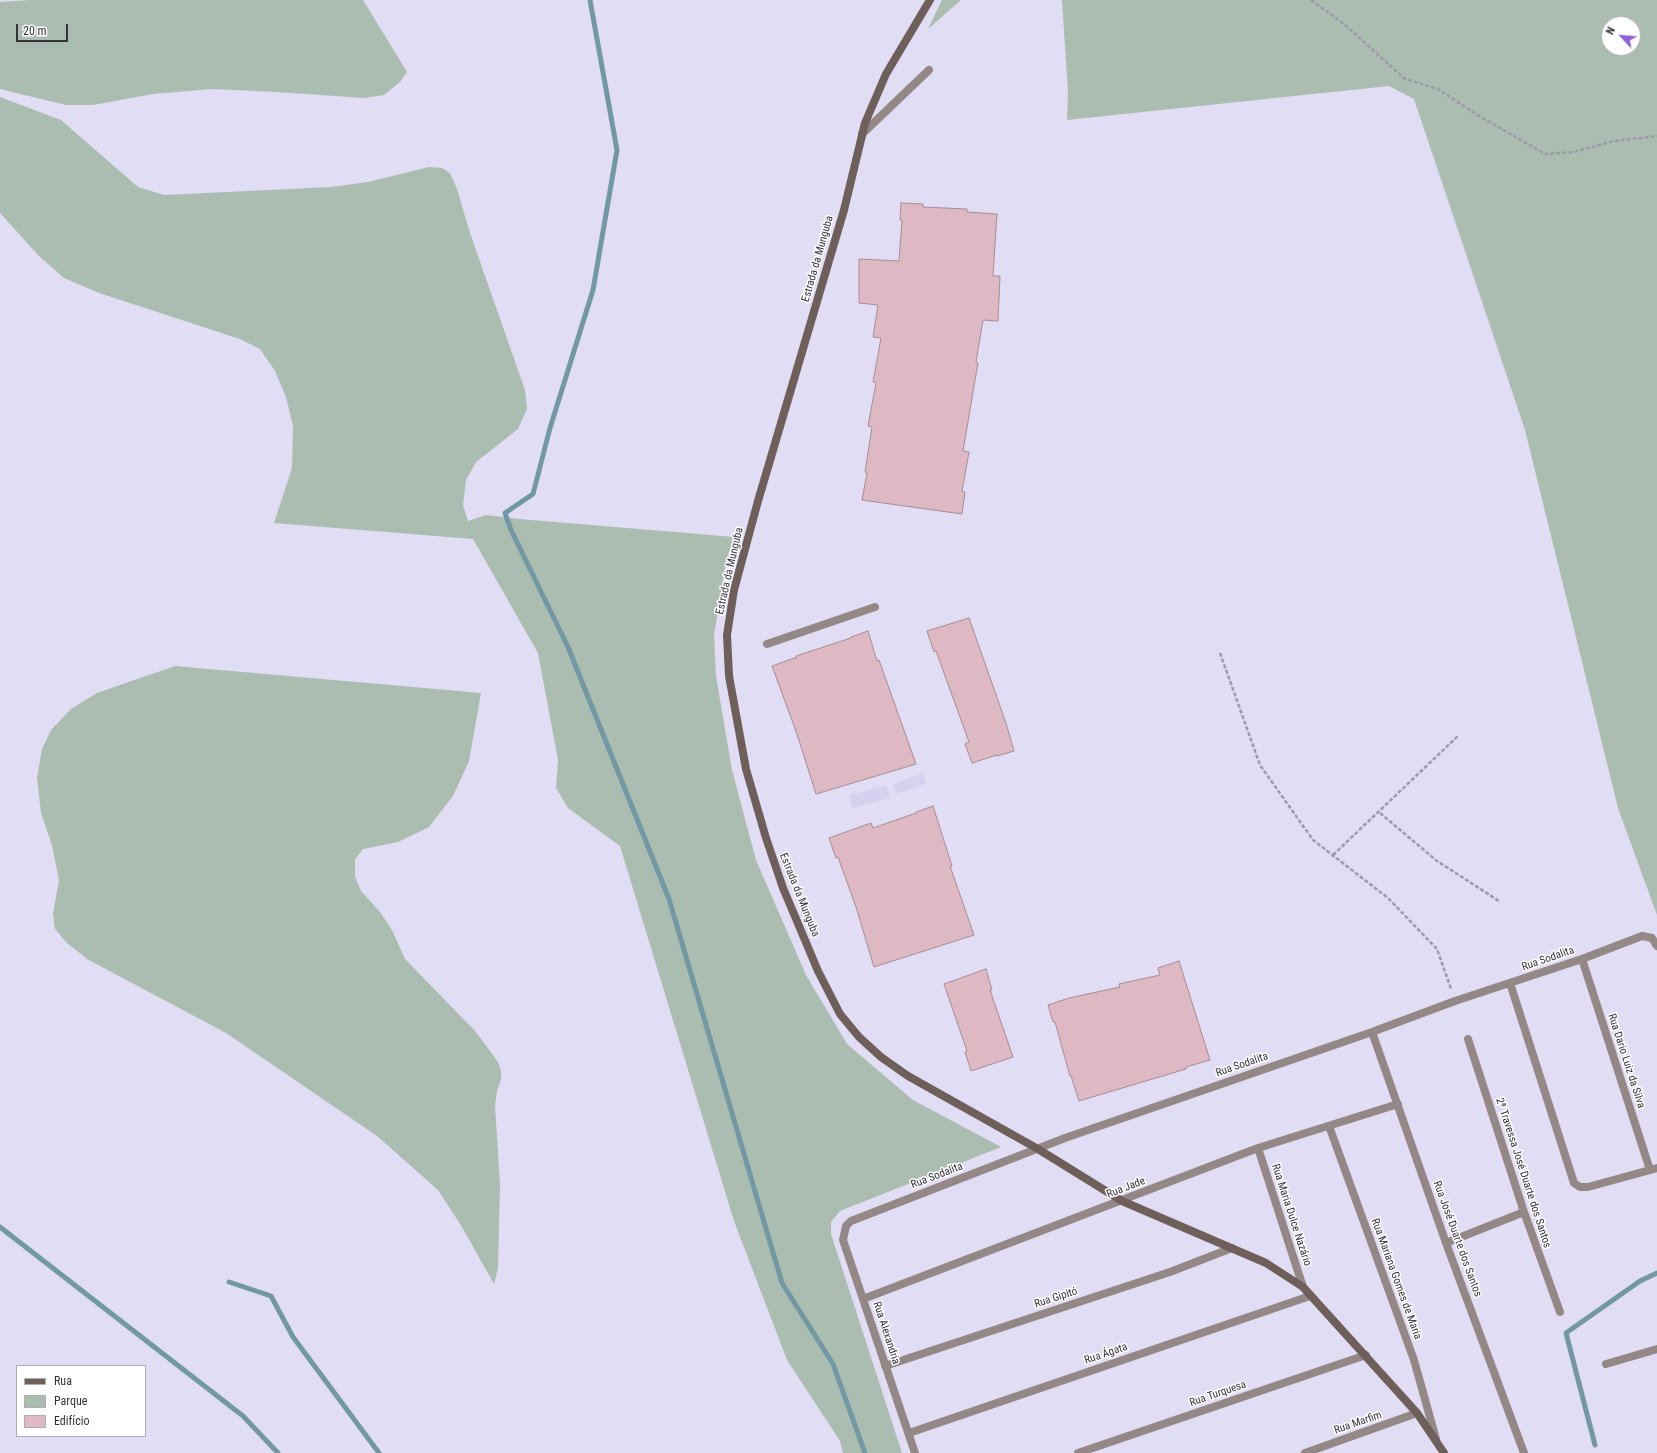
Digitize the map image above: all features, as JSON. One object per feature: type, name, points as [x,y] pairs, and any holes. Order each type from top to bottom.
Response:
[{"type":"main road","name":"Estrada da Munguba","points":[[930,0],[886,74],[865,123],[844,210],[758,501],[734,590],[727,635],[729,676],[746,769],[766,838],[783,888],[818,971],[840,1014],[859,1036],[881,1057],[908,1076],[1038,1149],[1122,1201],[1266,1263],[1303,1288],[1366,1355],[1417,1414],[1444,1453]]},
{"type":"street","points":[[862,134],[929,70]]},
{"type":"street","points":[[767,644],[875,607]]},
{"type":"street","name":"Rua Sodalita","points":[[851,1221],[1065,1138],[1372,1032],[1454,1001],[1510,984],[1582,959],[1642,936],[1652,938],[1657,946]]},
{"type":"street","name":"Rua Dario Luiz da Silva","points":[[1582,959],[1654,1169]]},
{"type":"street","points":[[1510,984],[1574,1183],[1580,1187],[1588,1187],[1654,1169]]},
{"type":"street","name":"Rua José Duarte dos Santos","points":[[1372,1032],[1446,1244],[1524,1453]]},
{"type":"street","name":"2ª Travessa José Duarte dos Santos","points":[[1468,1039],[1524,1212],[1560,1312]]},
{"type":"street","name":"Rua Jade","points":[[864,1299],[1258,1148],[1398,1104]]},
{"type":"street","name":"Rua Mariana Gomes de Maria","points":[[1329,1126],[1414,1360],[1436,1442]]},
{"type":"street","name":"Rua Maria Dulce Nazário","points":[[1258,1148],[1303,1288]]},
{"type":"street","points":[[1446,1244],[1524,1212]]},
{"type":"street","name":"Rua Alexandria","points":[[851,1221],[846,1226],[843,1240],[915,1453]]},
{"type":"street","name":"Rua Gipitó","points":[[886,1366],[1170,1272],[1232,1248]]},
{"type":"street","name":"Rua Ágata","points":[[909,1434],[1310,1296]]},
{"type":"street","points":[[1606,1364],[1657,1348]]},
{"type":"street","name":"Rua Turquesa","points":[[1078,1453],[1366,1355]]},
{"type":"street","name":"Rua Marfim","points":[[1305,1453],[1417,1414]]},
{"type":"path","points":[[1311,0],[1344,24],[1405,79],[1438,89],[1479,116],[1545,154],[1574,152],[1614,141],[1657,136]]},
{"type":"path","points":[[1220,654],[1260,765],[1313,840],[1388,898],[1437,949],[1454,1001]]},
{"type":"path","points":[[1334,856],[1459,735]]},
{"type":"path","points":[[1380,813],[1437,861],[1499,901]]},
{"type":"shaded area","points":[[923,773],[926,784],[896,794],[893,784]]},
{"type":"shaded area","points":[[886,785],[890,798],[852,808],[850,795]]},
{"type":"green space","points":[[30,0],[363,0],[407,72],[400,82],[384,95],[364,98],[212,89],[153,94],[93,105],[66,105],[0,89],[0,2]]},
{"type":"green space","points":[[942,0],[961,0],[928,29]]},
{"type":"green space","points":[[1062,0],[1657,0],[1657,915],[1618,808],[1525,430],[1414,99],[1389,86],[1067,120],[1068,93]]},
{"type":"green space","points":[[0,97],[61,120],[138,187],[164,195],[331,187],[368,182],[429,167],[442,168],[450,173],[457,189],[470,233],[525,390],[527,409],[518,429],[476,462],[466,480],[463,505],[468,521],[486,515],[734,537],[726,561],[714,635],[716,676],[732,770],[756,860],[806,975],[847,1044],[913,1100],[1001,1147],[840,1211],[831,1222],[831,1234],[902,1453],[843,1453],[840,1441],[787,1360],[734,1221],[620,846],[568,808],[556,788],[558,760],[538,653],[473,539],[274,523],[292,468],[293,426],[286,397],[275,371],[260,349],[240,339],[99,293],[64,278],[39,256],[0,213]]},
{"type":"green space","points":[[175,666],[481,693],[469,761],[453,796],[429,827],[398,842],[363,849],[355,859],[355,876],[361,891],[380,912],[392,930],[405,959],[476,1032],[498,1062],[501,1071],[501,1080],[497,1091],[495,1106],[500,1185],[498,1268],[494,1284],[462,1227],[438,1190],[377,1136],[226,1033],[87,959],[66,942],[55,929],[53,914],[59,880],[52,845],[41,813],[37,778],[42,749],[51,730],[71,709],[97,693]]},
{"type":"building","points":[[901,203],[923,204],[923,207],[967,209],[967,212],[997,214],[993,276],[1000,276],[998,321],[983,320],[976,362],[978,363],[963,451],[969,452],[962,491],[965,492],[962,514],[862,500],[867,473],[865,472],[872,427],[868,426],[876,383],[873,382],[881,338],[873,337],[878,305],[859,303],[859,259],[899,261],[902,220],[900,220]]},
{"type":"building","points":[[969,618],[1006,723],[1014,751],[972,763],[965,744],[969,742],[936,651],[934,652],[927,631]]},
{"type":"building","points":[[868,631],[877,661],[879,660],[916,764],[816,794],[797,734],[772,666]]},
{"type":"building","points":[[933,806],[952,866],[950,866],[974,935],[874,967],[856,907],[838,857],[836,858],[829,838],[871,823],[873,828]]},
{"type":"building","points":[[1179,961],[1210,1060],[1186,1067],[1186,1069],[1079,1101],[1070,1076],[1055,1022],[1053,1022],[1048,1005],[1069,998],[1120,987],[1119,984],[1160,975],[1158,968]]},
{"type":"building","points":[[986,969],[992,990],[990,990],[1013,1057],[971,1071],[965,1052],[967,1051],[944,984]]},
{"type":"waterway","points":[[590,0],[617,150],[593,290],[550,428],[533,494],[505,513],[511,530],[568,647],[669,899],[782,1283],[833,1364],[865,1453]]},
{"type":"waterway","points":[[0,1227],[243,1416],[278,1453]]},
{"type":"waterway","points":[[1595,1445],[1566,1333],[1640,1281],[1657,1273]]},
{"type":"waterway","points":[[229,1282],[271,1296],[293,1337],[379,1453]]}]
